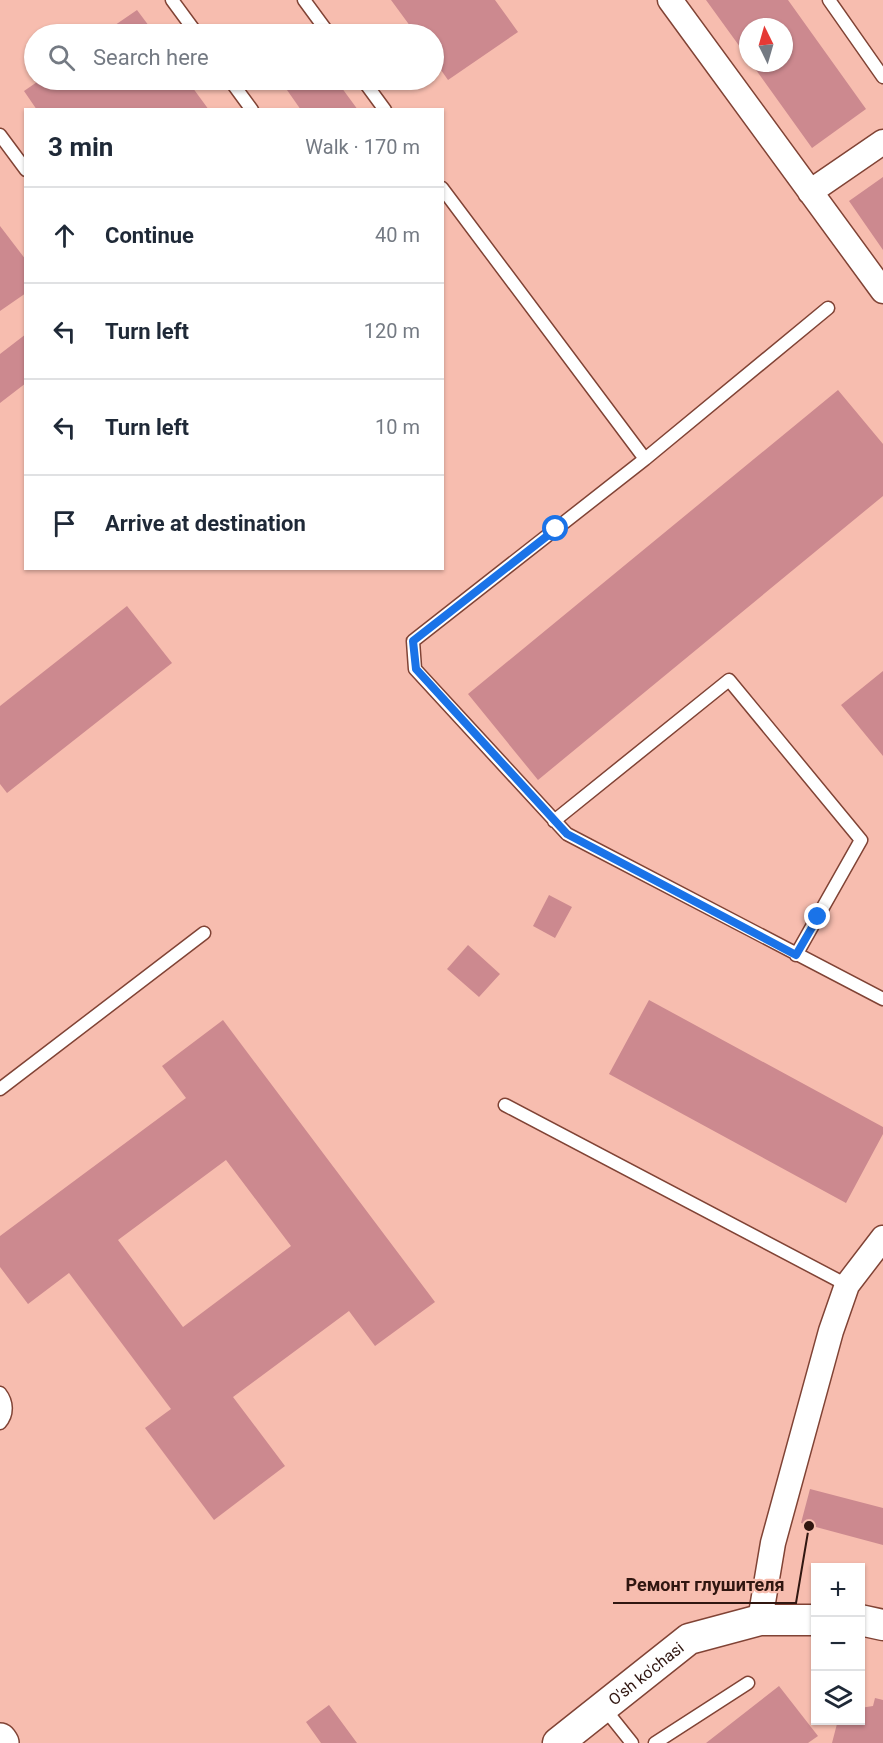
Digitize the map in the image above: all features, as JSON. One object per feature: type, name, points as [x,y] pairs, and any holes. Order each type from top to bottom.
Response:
[{"type":"street","points":[[670,0],[883,291]]},
{"type":"street","points":[[810,192],[883,142]]},
{"type":"street","points":[[760,1620],[773,1544],[831,1331],[847,1285],[883,1238]]},
{"type":"street","name":"O'sh ko'chasi","points":[[558,1743],[689,1640],[760,1620],[811,1620]]},
{"type":"street","points":[[865,1621],[883,1625]]},
{"type":"lane","points":[[172,0],[190,24]]},
{"type":"lane","points":[[304,0],[322,24]]},
{"type":"lane","points":[[829,0],[883,77]]},
{"type":"lane","points":[[237,90],[251,108]]},
{"type":"lane","points":[[370,90],[384,108]]},
{"type":"lane","points":[[0,135],[24,167]]},
{"type":"lane","points":[[444,191],[645,459]]},
{"type":"lane","points":[[828,308],[645,459],[413,641],[416,669],[567,834],[883,999]]},
{"type":"lane","points":[[554,821],[729,680],[861,840],[796,955]]},
{"type":"lane","points":[[0,1089],[204,933]]},
{"type":"lane","points":[[505,1105],[847,1285]]},
{"type":"lane","points":[[0,1393],[6,1405],[6,1413],[0,1423]]},
{"type":"lane","points":[[655,1743],[671,1739],[748,1683]]},
{"type":"lane","points":[[604,1708],[632,1743]]},
{"type":"building","points":[[391,0],[495,0],[518,32],[448,80],[444,74],[444,24],[409,24]]},
{"type":"building","points":[[706,0],[788,0],[866,109],[812,148],[757,72],[793,72],[793,18],[739,18],[739,46]]},
{"type":"building","points":[[137,10],[148,24],[117,24]]},
{"type":"building","points":[[194,90],[208,108],[36,108],[24,91]]},
{"type":"building","points":[[287,90],[343,90],[357,108],[300,108]]},
{"type":"building","points":[[883,177],[883,250],[849,201]]},
{"type":"building","points":[[0,226],[24,257],[24,294],[0,311]]},
{"type":"building","points":[[24,336],[24,385],[0,403],[0,354]]},
{"type":"building","points":[[838,390],[883,444],[883,496],[538,780],[468,694]]},
{"type":"building","points":[[127,606],[172,663],[7,793],[0,784],[0,706]]},
{"type":"building","points":[[883,671],[883,756],[841,705]]},
{"type":"building","points":[[549,895],[572,907],[555,938],[533,926]]},
{"type":"building","points":[[468,945],[500,974],[479,997],[447,969]]},
{"type":"building","points":[[649,1000],[883,1127],[883,1134],[846,1203],[609,1074]]},
{"type":"building","points":[[223,1020],[435,1302],[375,1346],[349,1311],[233,1397],[285,1466],[214,1520],[145,1428],[171,1409],[69,1273],[28,1304],[0,1267],[0,1236],[186,1098],[162,1066]],"holes":[[[226,1160],[291,1246],[183,1327],[118,1240]]]},
{"type":"building","points":[[810,1489],[883,1508],[883,1545],[801,1523]]},
{"type":"building","points":[[779,1686],[818,1736],[808,1743],[706,1743]]},
{"type":"building","points":[[875,1698],[883,1700],[883,1743],[832,1743],[837,1725],[865,1725],[865,1707],[873,1706]]},
{"type":"building","points":[[329,1705],[357,1743],[321,1743],[306,1722]]},
{"type":"place","name":"Ремонт глушителя","points":[[809,1526]]},
{"type":"route","points":[[556,529],[413,641],[416,669],[567,834],[796,955],[818,917]]}]
